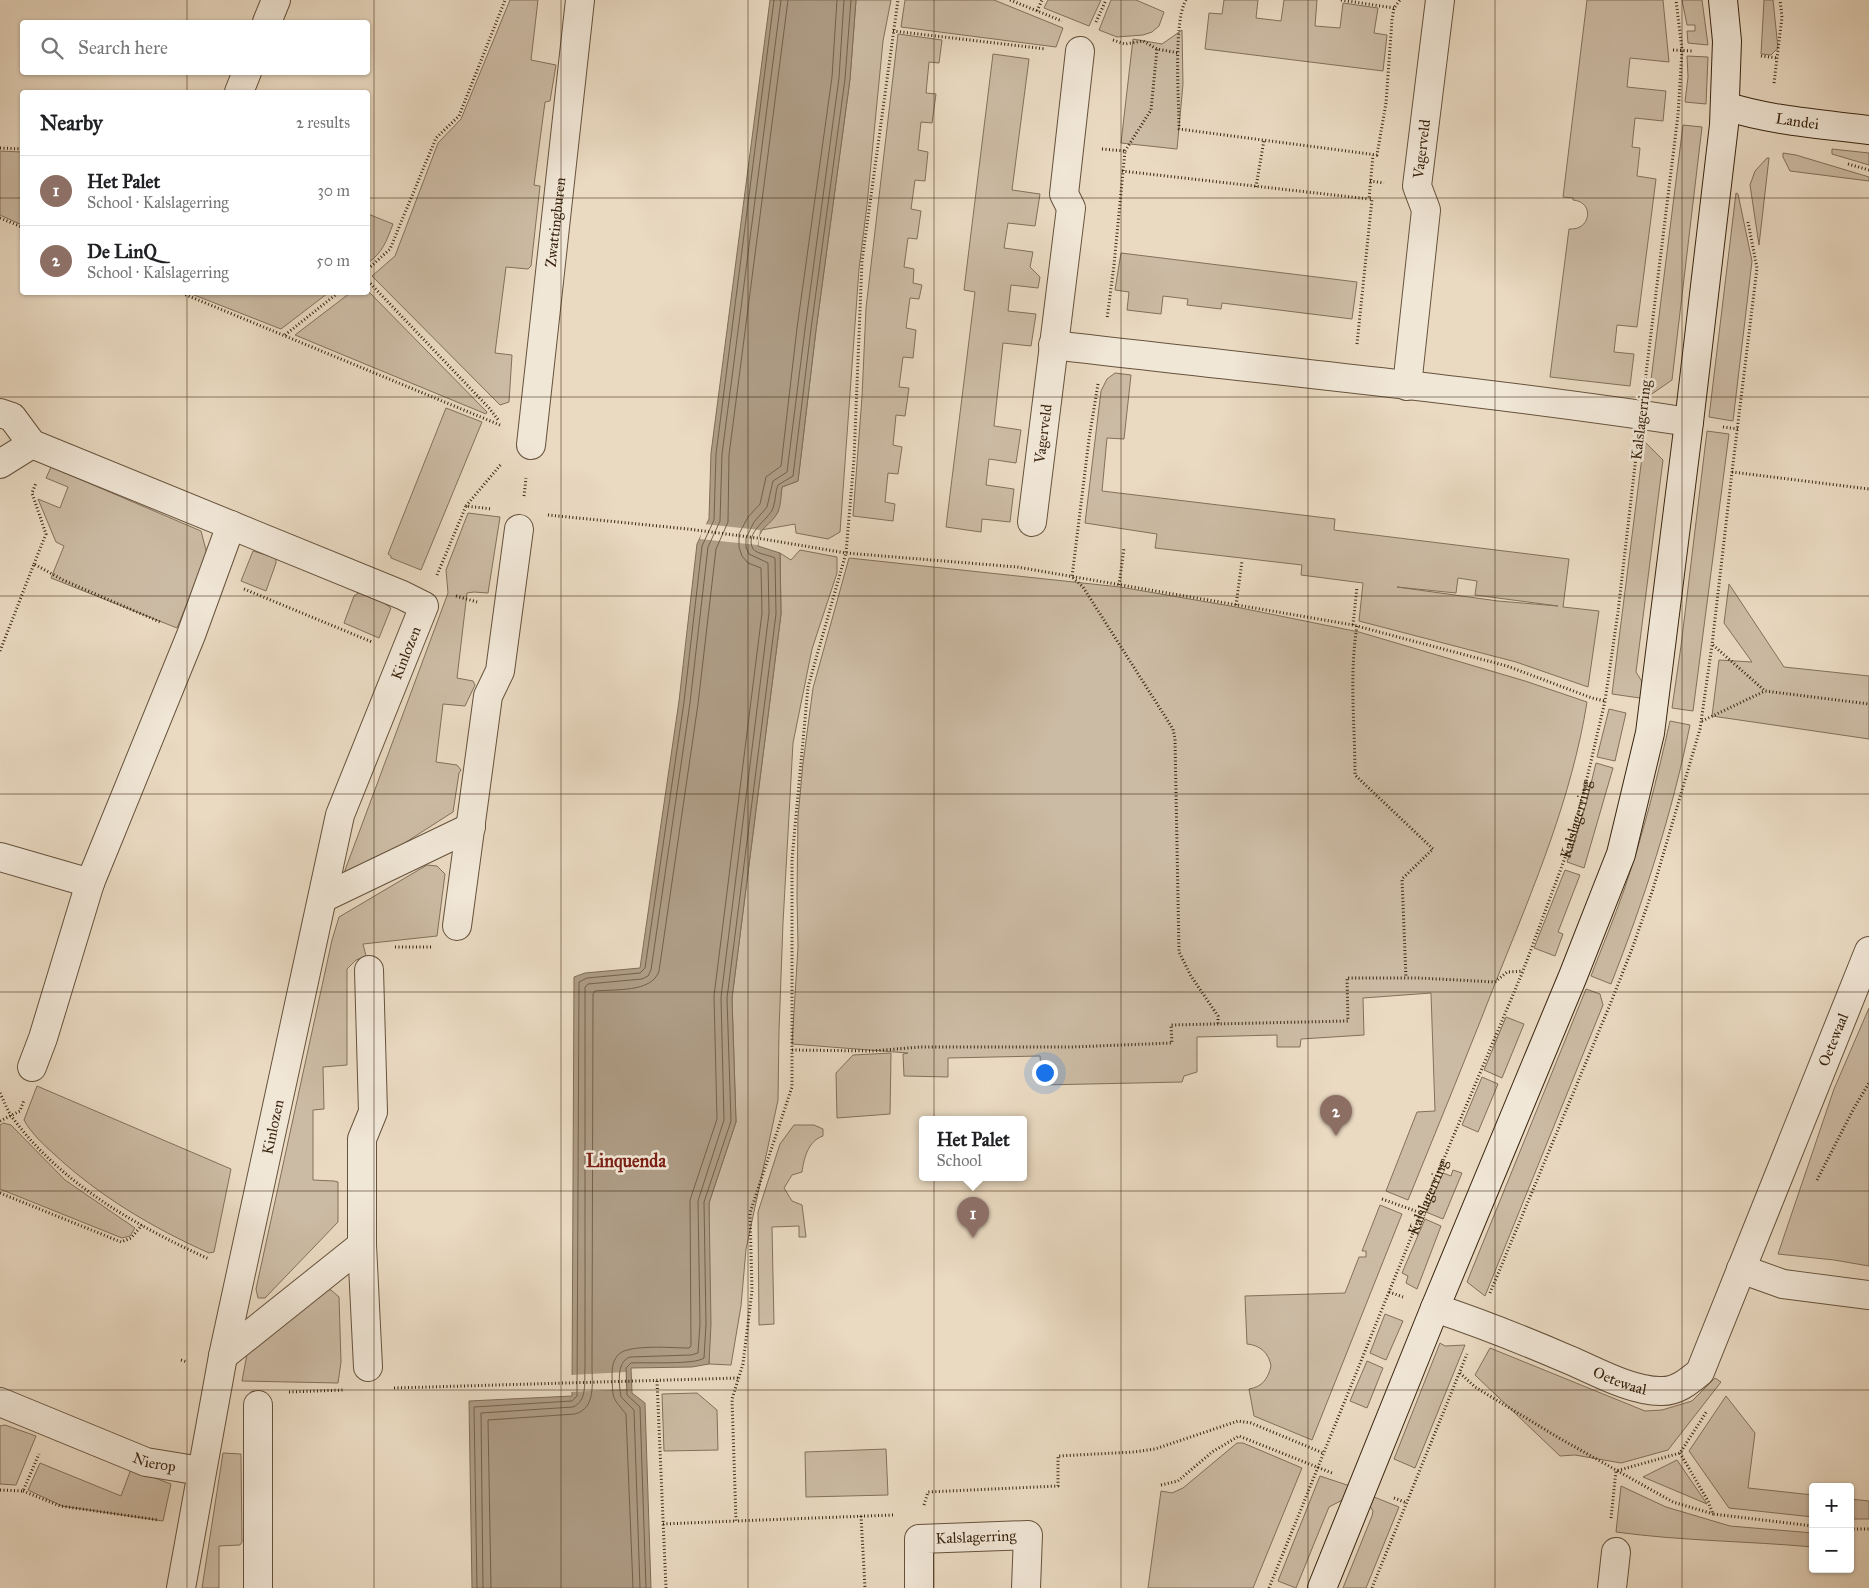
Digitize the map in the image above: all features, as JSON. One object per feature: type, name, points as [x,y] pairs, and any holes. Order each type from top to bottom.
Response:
[{"type":"street","points":[[268,20],[276,0]]},
{"type":"street","name":"Zwattingburen","points":[[531,446],[580,0]]},
{"type":"street","name":"Vagerveld","points":[[1407,386],[1426,210],[1417,186],[1440,0]]},
{"type":"street","points":[[1322,1588],[1435,1308],[1573,976],[1621,854],[1650,733],[1689,422],[1726,106],[1727,41],[1723,0]]},
{"type":"street","name":"Vagerveld","points":[[1032,522],[1071,208],[1064,194],[1080,51]]},
{"type":"street","points":[[241,90],[246,75]]},
{"type":"street","name":"Landei","points":[[1726,106],[1749,114],[1790,121],[1869,130]]},
{"type":"street","points":[[1053,345],[1407,386],[1689,422]]},
{"type":"street","points":[[0,412],[12,418],[41,447],[0,464]]},
{"type":"street","name":"Kinlozen","points":[[41,447],[393,591],[424,606],[340,815],[223,1356],[201,1471]]},
{"type":"street","points":[[32,1067],[43,1038],[90,883],[192,635],[231,525]]},
{"type":"street","points":[[457,926],[488,696],[500,671],[520,529]]},
{"type":"street","points":[[323,898],[470,827]]},
{"type":"street","points":[[0,857],[90,883]]},
{"type":"street","name":"Oetewaal","points":[[1435,1308],[1490,1326],[1627,1384],[1650,1390],[1672,1390],[1687,1383],[1700,1372],[1869,951]]},
{"type":"street","points":[[368,1367],[362,1245],[362,1139],[373,1112],[369,970]]},
{"type":"street","points":[[223,1356],[362,1245]]},
{"type":"street","points":[[1741,1269],[1783,1284],[1869,1295]]},
{"type":"street","points":[[258,1588],[268,1398]]},
{"type":"street","name":"Nierop","points":[[0,1402],[146,1462],[201,1471]]},
{"type":"street","points":[[181,1588],[201,1471]]},
{"type":"street","name":"Kalslagerring","points":[[919,1588],[920,1539],[1028,1535],[1026,1588]]},
{"type":"street","points":[[1612,1588],[1616,1552]]},
{"type":"path","points":[[370,267],[390,249],[436,138],[459,116],[505,0]]},
{"type":"path","points":[[736,1522],[732,1399],[742,1364],[752,1291],[750,1213],[792,1087],[792,859],[808,686],[846,553],[854,459],[862,261],[898,0]]},
{"type":"path","points":[[1037,11],[1042,0]]},
{"type":"path","points":[[1095,25],[1106,0]]},
{"type":"path","points":[[1186,0],[1182,7],[1178,32],[1178,130],[1373,155],[1377,155],[1386,103],[1394,8],[1400,0]]},
{"type":"path","points":[[1341,0],[1394,8]]},
{"type":"path","name":"Kalslagerring","points":[[1269,1588],[1421,1213],[1523,971],[1566,855],[1583,796],[1606,701],[1678,115],[1682,50],[1676,0]]},
{"type":"path","points":[[1774,88],[1782,17],[1780,0]]},
{"type":"path","points":[[893,31],[1056,50],[1080,51]]},
{"type":"path","points":[[1125,151],[1151,110],[1157,49]]},
{"type":"path","points":[[1761,56],[1778,58]]},
{"type":"path","points":[[1256,187],[1264,140]]},
{"type":"path","points":[[0,148],[20,149]]},
{"type":"path","points":[[1369,199],[1373,155]]},
{"type":"path","points":[[1108,328],[1107,318],[1114,265],[1122,171],[1372,199],[1357,346]]},
{"type":"path","points":[[0,218],[20,226]]},
{"type":"path","points":[[186,295],[504,426],[370,283]]},
{"type":"path","points":[[284,336],[335,295]]},
{"type":"path","points":[[1072,577],[1089,438],[1098,384],[1102,376]]},
{"type":"path","points":[[520,529],[531,446]]},
{"type":"path","points":[[0,651],[46,534],[32,494],[41,447]]},
{"type":"path","points":[[466,506],[504,462]]},
{"type":"path","points":[[1732,472],[1869,488]]},
{"type":"path","points":[[688,529],[846,553],[1017,567],[1355,626],[1506,666],[1606,701]]},
{"type":"path","points":[[1119,585],[1124,548]]},
{"type":"path","points":[[1236,605],[1242,561]]},
{"type":"path","points":[[34,564],[62,580],[192,635]]},
{"type":"path","points":[[214,576],[405,655]]},
{"type":"path","points":[[1072,577],[1084,586],[1173,729],[1175,739],[1179,952],[1191,976],[1218,1016],[1218,1024]]},
{"type":"path","points":[[1357,587],[1352,682],[1355,775],[1433,849],[1402,880],[1406,978]]},
{"type":"path","points":[[448,593],[471,601],[509,604]]},
{"type":"path","points":[[1712,645],[1765,691],[1869,704]]},
{"type":"path","points":[[1702,721],[1765,691]]},
{"type":"path","points":[[369,970],[376,959],[376,948],[450,947],[457,926]]},
{"type":"path","points":[[792,1050],[872,1051],[920,1048],[1072,1047],[1172,1043],[1171,1025],[1348,1021],[1347,978],[1406,978],[1494,982],[1507,972],[1523,971]]},
{"type":"path","points":[[1814,1184],[1869,1083]]},
{"type":"path","points":[[0,1093],[12,1116],[65,1174],[106,1203],[157,1234],[209,1259],[243,1268]]},
{"type":"path","points":[[0,1193],[121,1242],[131,1238],[142,1226]]},
{"type":"path","points":[[1382,1199],[1421,1213]]},
{"type":"path","points":[[368,1367],[377,1388],[738,1378]]},
{"type":"path","points":[[1460,1373],[1474,1387],[1616,1471],[1673,1502],[1713,1514],[1809,1526]]},
{"type":"path","points":[[657,1381],[666,1588]]},
{"type":"path","points":[[268,1398],[348,1389]]},
{"type":"path","points":[[1616,1471],[1680,1453],[1711,1405]]},
{"type":"path","points":[[924,1508],[928,1492],[1058,1486],[1058,1456],[1155,1449],[1238,1421],[1251,1423],[1323,1453]]},
{"type":"path","points":[[23,1490],[52,1423]]},
{"type":"path","points":[[1161,1485],[1178,1481],[1212,1452],[1239,1436],[1318,1467]]},
{"type":"path","points":[[1680,1453],[1708,1501],[1713,1514]]},
{"type":"path","points":[[1616,1471],[1609,1534],[1616,1552]]},
{"type":"path","points":[[0,1490],[23,1490],[60,1506],[160,1520]]},
{"type":"path","points":[[663,1524],[896,1515]]},
{"type":"path","points":[[861,1516],[865,1588]]},
{"type":"path","points":[[1854,1529],[1869,1529]]},
{"type":"shaded area","points":[[510,0],[538,0],[531,60],[556,65],[550,101],[545,102],[534,185],[540,186],[531,266],[528,269],[506,267],[495,353],[512,355],[509,402],[500,405],[372,276],[395,256],[438,143],[461,119]]},
{"type":"shaded area","points":[[856,0],[891,0],[883,41],[859,269],[840,532],[828,539],[796,533],[795,524],[761,530],[778,512],[782,487],[798,481],[816,330],[850,79]]},
{"type":"shaded area","points":[[905,0],[994,0],[1063,28],[1056,47],[901,27]]},
{"type":"shaded area","points":[[1048,0],[1101,0],[1089,26],[1044,8]]},
{"type":"shaded area","points":[[1111,0],[1136,0],[1164,12],[1159,26],[1152,32],[1143,35],[1117,37],[1099,30]]},
{"type":"shaded area","points":[[1224,0],[1258,0],[1256,18],[1281,21],[1284,0],[1317,0],[1315,26],[1340,28],[1343,3],[1378,8],[1374,33],[1387,35],[1383,71],[1205,49],[1209,13],[1222,14]]},
{"type":"shaded area","points":[[1587,0],[1663,0],[1669,62],[1630,58],[1627,87],[1666,91],[1663,121],[1635,118],[1632,147],[1640,148],[1637,176],[1656,179],[1637,327],[1617,325],[1614,352],[1634,354],[1630,386],[1550,377],[1569,229],[1582,226],[1587,216],[1585,206],[1580,202],[1573,200],[1573,198],[1563,197]]},
{"type":"shaded area","points":[[1682,0],[1702,0],[1708,45],[1688,43],[1687,31],[1695,31],[1695,25],[1687,25]]},
{"type":"shaded area","points":[[1764,0],[1773,0],[1778,48],[1771,55],[1761,54]]},
{"type":"shaded area","points":[[1182,30],[1183,84],[1177,149],[1121,143],[1133,39],[1162,44]]},
{"type":"shaded area","points":[[898,34],[942,40],[939,63],[929,62],[926,93],[936,94],[932,123],[921,122],[918,150],[928,152],[925,181],[915,180],[911,209],[921,211],[917,239],[908,238],[904,267],[914,269],[913,283],[922,285],[919,299],[910,298],[906,328],[916,330],[913,358],[903,357],[899,387],[909,388],[905,416],[896,415],[893,445],[902,447],[898,474],[888,473],[885,502],[895,504],[893,521],[853,516],[862,397],[866,308]]},
{"type":"shaded area","points":[[993,54],[1029,59],[1012,190],[1040,194],[1035,226],[1008,223],[1004,248],[1033,252],[1030,267],[1040,277],[1038,288],[1011,285],[1008,311],[1036,314],[1031,346],[1003,343],[994,426],[1021,430],[1016,463],[989,459],[986,485],[1014,489],[1010,522],[982,519],[981,532],[946,527],[975,292],[964,290]]},
{"type":"shaded area","points":[[1687,56],[1708,57],[1706,104],[1685,102],[1688,77]]},
{"type":"shaded area","points":[[1683,125],[1702,127],[1672,380],[1649,396]]},
{"type":"shaded area","points":[[1832,149],[1869,153],[1869,165],[1832,154]]},
{"type":"shaded area","points":[[0,151],[20,152],[20,224],[0,215]]},
{"type":"shaded area","points":[[1783,153],[1796,155],[1869,177],[1869,181],[1790,171]]},
{"type":"shaded area","points":[[1769,158],[1759,245],[1750,185],[1755,171]]},
{"type":"shaded area","points":[[1736,193],[1738,194],[1752,261],[1733,421],[1709,417]]},
{"type":"shaded area","points":[[370,215],[393,224],[381,251],[370,261]]},
{"type":"shaded area","points":[[1121,253],[1357,282],[1352,319],[1222,303],[1221,309],[1187,305],[1188,299],[1163,296],[1161,314],[1127,310],[1129,292],[1115,290]]},
{"type":"shaded area","points":[[370,293],[487,412],[486,414],[295,335],[347,295],[370,295]]},
{"type":"shaded area","points":[[194,295],[325,295],[281,329]]},
{"type":"shaded area","points":[[1115,373],[1131,375],[1124,439],[1107,438],[1102,491],[1335,519],[1334,530],[1569,559],[1563,607],[1599,611],[1588,687],[1516,662],[1359,621],[1363,583],[1301,575],[1302,565],[1155,548],[1157,534],[1085,523],[1101,391],[1107,379]],"holes":[[[1458,578],[1477,581],[1475,595],[1558,606],[1498,601],[1397,587],[1456,593]]]},
{"type":"shaded area","points":[[446,408],[482,422],[421,570],[391,558],[388,554]]},
{"type":"shaded area","points":[[1707,431],[1729,434],[1693,711],[1672,708]]},
{"type":"shaded area","points":[[1644,441],[1663,460],[1636,672],[1646,688],[1647,699],[1612,694]]},
{"type":"shaded area","points":[[51,467],[201,531],[207,554],[177,628],[51,578],[64,546],[56,542],[38,499],[60,508],[68,487],[46,478]]},
{"type":"shaded area","points":[[468,513],[500,517],[488,593],[467,593],[457,678],[473,681],[475,685],[465,706],[443,704],[436,762],[457,765],[461,770],[453,812],[341,881],[448,593],[446,570]]},
{"type":"shaded area","points":[[800,550],[837,557],[837,573],[812,649],[793,743],[783,923],[778,1100],[746,1249],[741,1306],[731,1365],[709,1364],[709,1203],[736,1122],[732,998],[781,614],[780,553],[791,560]]},
{"type":"shaded area","points":[[253,551],[276,558],[266,591],[241,581]]},
{"type":"shaded area","points":[[849,558],[1120,587],[1236,607],[1359,632],[1525,681],[1587,702],[1572,771],[1551,839],[1408,1200],[1386,1191],[1417,1112],[1435,1111],[1431,993],[1363,998],[1364,1035],[1301,1039],[1300,1047],[1277,1047],[1277,1035],[1197,1037],[1197,1072],[1184,1076],[1182,1082],[1042,1085],[1040,1056],[948,1058],[948,1077],[904,1076],[903,1054],[908,1053],[792,1044],[798,947],[798,817],[803,763],[813,688]]},
{"type":"shaded area","points":[[1729,584],[1784,667],[1869,676],[1869,739],[1712,716],[1719,660],[1752,662],[1724,623]]},
{"type":"shaded area","points":[[360,592],[381,601],[391,608],[379,638],[344,623],[354,596]]},
{"type":"shaded area","points":[[1609,709],[1626,713],[1615,761],[1597,757]]},
{"type":"shaded area","points":[[1670,721],[1690,725],[1683,758],[1656,856],[1635,921],[1611,984],[1591,976],[1620,901],[1637,849]]},
{"type":"shaded area","points":[[1596,763],[1613,768],[1584,868],[1567,862],[1586,804]]},
{"type":"shaded area","points":[[427,865],[437,866],[445,874],[437,936],[363,944],[366,956],[356,960],[347,969],[347,1065],[323,1067],[324,1109],[313,1110],[313,1180],[338,1182],[338,1222],[265,1298],[258,1298],[256,1289],[332,940],[339,917]]},
{"type":"shaded area","points":[[1565,870],[1580,875],[1558,932],[1563,934],[1555,956],[1534,948]]},
{"type":"shaded area","points":[[1586,989],[1600,994],[1603,1005],[1485,1296],[1467,1282]]},
{"type":"shaded area","points":[[1869,1008],[1869,1266],[1778,1254],[1834,1089]]},
{"type":"shaded area","points":[[1506,1017],[1524,1024],[1502,1078],[1484,1070]]},
{"type":"shaded area","points":[[891,1053],[890,1114],[837,1118],[836,1073],[853,1055]]},
{"type":"shaded area","points":[[1482,1077],[1498,1084],[1478,1132],[1462,1125]]},
{"type":"shaded area","points":[[37,1086],[231,1169],[214,1252],[209,1253],[167,1233],[127,1210],[89,1184],[46,1146],[24,1120]]},
{"type":"shaded area","points":[[3,1123],[11,1125],[65,1180],[135,1228],[130,1236],[122,1238],[0,1189],[0,1125]]},
{"type":"shaded area","points":[[794,1125],[814,1125],[823,1129],[823,1136],[810,1146],[802,1172],[792,1175],[784,1188],[792,1201],[802,1205],[806,1237],[799,1237],[799,1226],[772,1227],[774,1324],[759,1325],[758,1212],[780,1144]]},
{"type":"shaded area","points":[[1453,1170],[1462,1173],[1443,1219],[1426,1212],[1443,1173],[1451,1176]]},
{"type":"shaded area","points":[[1380,1205],[1402,1214],[1312,1440],[1254,1416],[1249,1389],[1264,1382],[1271,1366],[1263,1350],[1247,1344],[1245,1296],[1345,1293],[1359,1257],[1366,1257],[1366,1251],[1362,1251]]},
{"type":"shaded area","points":[[1425,1219],[1441,1226],[1417,1289],[1406,1283],[1408,1276],[1402,1273]]},
{"type":"shaded area","points":[[320,1289],[331,1290],[339,1297],[341,1362],[338,1383],[242,1381],[247,1354]]},
{"type":"shaded area","points":[[1385,1314],[1403,1321],[1386,1360],[1370,1353]]},
{"type":"shaded area","points":[[1440,1343],[1445,1346],[1465,1345],[1415,1468],[1394,1459]]},
{"type":"shaded area","points":[[1490,1348],[1645,1411],[1662,1410],[1692,1401],[1715,1378],[1721,1382],[1668,1450],[1621,1463],[1575,1455],[1560,1456],[1475,1375]]},
{"type":"shaded area","points":[[1367,1361],[1383,1368],[1367,1408],[1350,1401]]},
{"type":"shaded area","points":[[697,1393],[717,1410],[718,1450],[664,1451],[662,1394]]},
{"type":"shaded area","points":[[1726,1396],[1755,1433],[1748,1488],[1809,1495],[1809,1517],[1729,1508],[1689,1451]]},
{"type":"shaded area","points":[[5,1425],[36,1436],[16,1485],[0,1484],[0,1426]]},
{"type":"shaded area","points":[[1237,1443],[1243,1443],[1302,1468],[1253,1588],[1148,1588],[1161,1491],[1172,1493],[1183,1488]]},
{"type":"shaded area","points":[[886,1449],[888,1495],[806,1497],[805,1452]]},
{"type":"shaded area","points":[[223,1453],[241,1454],[242,1542],[240,1545],[219,1546],[219,1588],[202,1588]]},
{"type":"shaded area","points":[[1677,1460],[1707,1504],[1643,1477]]},
{"type":"shaded area","points":[[40,1463],[121,1496],[131,1469],[171,1484],[163,1521],[62,1506],[28,1490]]},
{"type":"shaded area","points":[[1320,1476],[1353,1487],[1350,1496],[1329,1507],[1296,1588],[1278,1581]]},
{"type":"shaded area","points":[[1621,1486],[1666,1507],[1730,1526],[1809,1533],[1809,1547],[1665,1537],[1616,1532]]},
{"type":"shaded area","points":[[1374,1497],[1399,1507],[1366,1588],[1343,1588],[1372,1516],[1373,1511],[1370,1506]]},
{"type":"shaded area","points":[[1854,1499],[1869,1501],[1869,1519],[1854,1519]]},
{"type":"water","points":[[770,0],[856,0],[850,79],[816,330],[798,481],[782,487],[778,512],[762,531],[758,540],[758,546],[780,553],[781,614],[732,998],[736,1122],[709,1203],[711,1324],[709,1364],[692,1367],[631,1368],[632,1393],[645,1403],[651,1588],[472,1588],[469,1401],[572,1396],[574,977],[585,973],[640,968],[679,701],[697,544],[709,519],[711,453]]},
{"type":"pier","points":[[704,524],[760,530],[758,545],[700,539]]},
{"type":"pier","points":[[626,1372],[627,1389],[571,1392],[571,1375]]},
{"type":"place","name":"De LinQ","points":[[1336,1136]]},
{"type":"place","name":"Het Palet","points":[[973,1238]]},
{"type":"district","name":"Linquenda","points":[[626,1161]]}]
